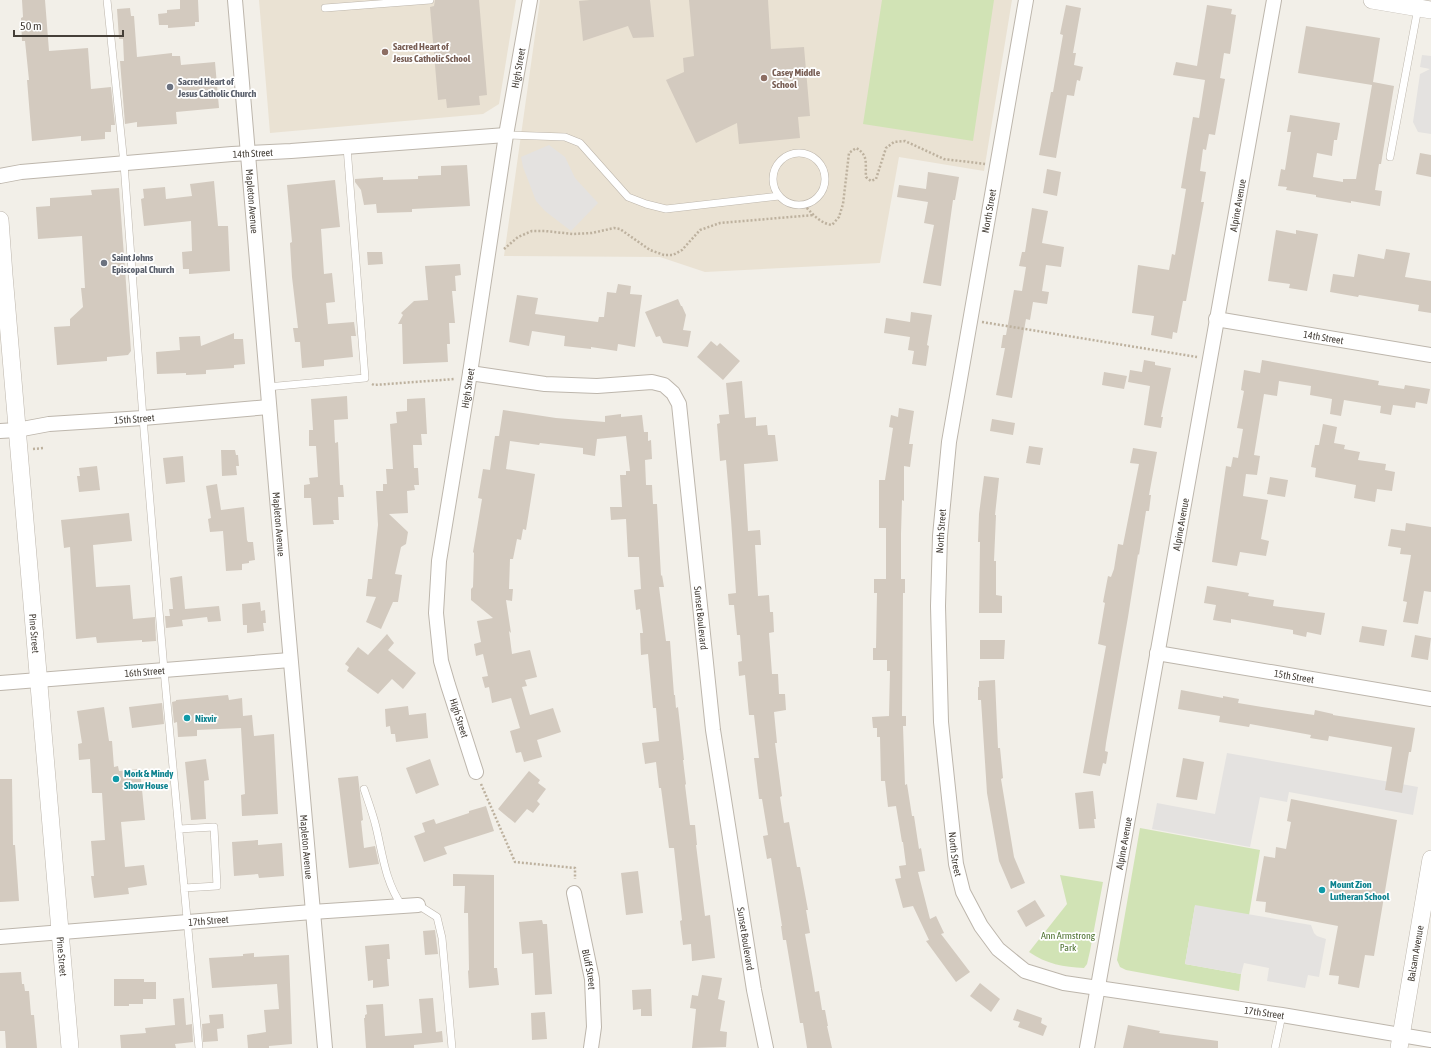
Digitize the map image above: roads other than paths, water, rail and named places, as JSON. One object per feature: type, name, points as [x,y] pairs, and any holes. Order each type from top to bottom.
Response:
[{"type":"street","name":"Mapleton Avenue","points":[[235,0],[290,660],[325,1048]]},
{"type":"street","name":"High Street","points":[[476,772],[443,667],[436,613],[439,561],[470,378],[506,135],[530,0]]},
{"type":"street","name":"North Street","points":[[1026,0],[969,320],[949,442],[940,543],[938,606],[941,722],[956,864],[963,892],[981,926],[998,949],[1025,971],[1064,983],[1097,988]]},
{"type":"street","name":"Alpine Avenue","points":[[1087,1048],[1274,0]]},
{"type":"street","points":[[1372,0],[1424,9]]},
{"type":"street","name":"14th Street","points":[[0,176],[21,172],[248,153],[506,135]]},
{"type":"street","name":"Pine Street","points":[[0,220],[70,1048]]},
{"type":"street","name":"14th Street","points":[[1216,319],[1431,355]]},
{"type":"street","name":"Sunset Boulevard","points":[[470,378],[545,384],[597,386],[652,382],[664,386],[673,393],[679,404],[713,730],[754,990],[766,1048]]},
{"type":"street","name":"15th Street","points":[[0,431],[17,430],[49,424],[269,407]]},
{"type":"street","name":"15th Street","points":[[1157,653],[1431,699]]},
{"type":"street","name":"16th Street","points":[[0,683],[290,660]]},
{"type":"street","name":"Balsam Avenue","points":[[1400,1041],[1430,865]]},
{"type":"street","name":"Bluff Street","points":[[574,892],[592,979],[594,1027],[591,1048]]},
{"type":"street","name":"17th Street","points":[[0,937],[418,905]]},
{"type":"street","name":"17th Street","points":[[1097,988],[1282,1015],[1400,1041],[1431,1040]]},
{"type":"lane","points":[[107,0],[124,164],[142,418],[164,670],[200,1048]]},
{"type":"lane","points":[[325,8],[430,0]]},
{"type":"lane","points":[[1390,157],[1424,9]]},
{"type":"lane","points":[[506,135],[565,137],[580,143],[628,197],[646,204],[666,209],[779,196],[786,202],[795,205],[804,205],[813,201],[820,195],[824,187],[824,169],[819,161],[812,155],[803,152],[787,154],[780,159],[773,174],[772,182],[779,196]]},
{"type":"lane","points":[[267,387],[365,378],[347,147]]},
{"type":"lane","points":[[364,789],[376,826],[388,881],[402,906]]},
{"type":"lane","points":[[179,830],[214,827],[217,886],[184,888]]},
{"type":"lane","points":[[418,905],[437,917],[442,938],[452,1048]]},
{"type":"lane","points":[[1276,1048],[1282,1015]]},
{"type":"place","name":"Sacred Heart of Jesus Catholic School","points":[[385,52]]},
{"type":"place","name":"Casey Middle School","points":[[764,78]]},
{"type":"place","name":"Sacred Heart of Jesus Catholic Church","points":[[170,87]]},
{"type":"place","name":"Saint Johns Episcopal Church","points":[[104,263]]},
{"type":"place","name":"Nixvir","points":[[187,718]]},
{"type":"place","name":"Mork & Mindy Show House","points":[[116,779]]},
{"type":"place","name":"Mount Zion Lutheran School","points":[[1322,890]]},
{"type":"park label","name":"Ann Armstrong Park","points":[[1068,940]]}]
